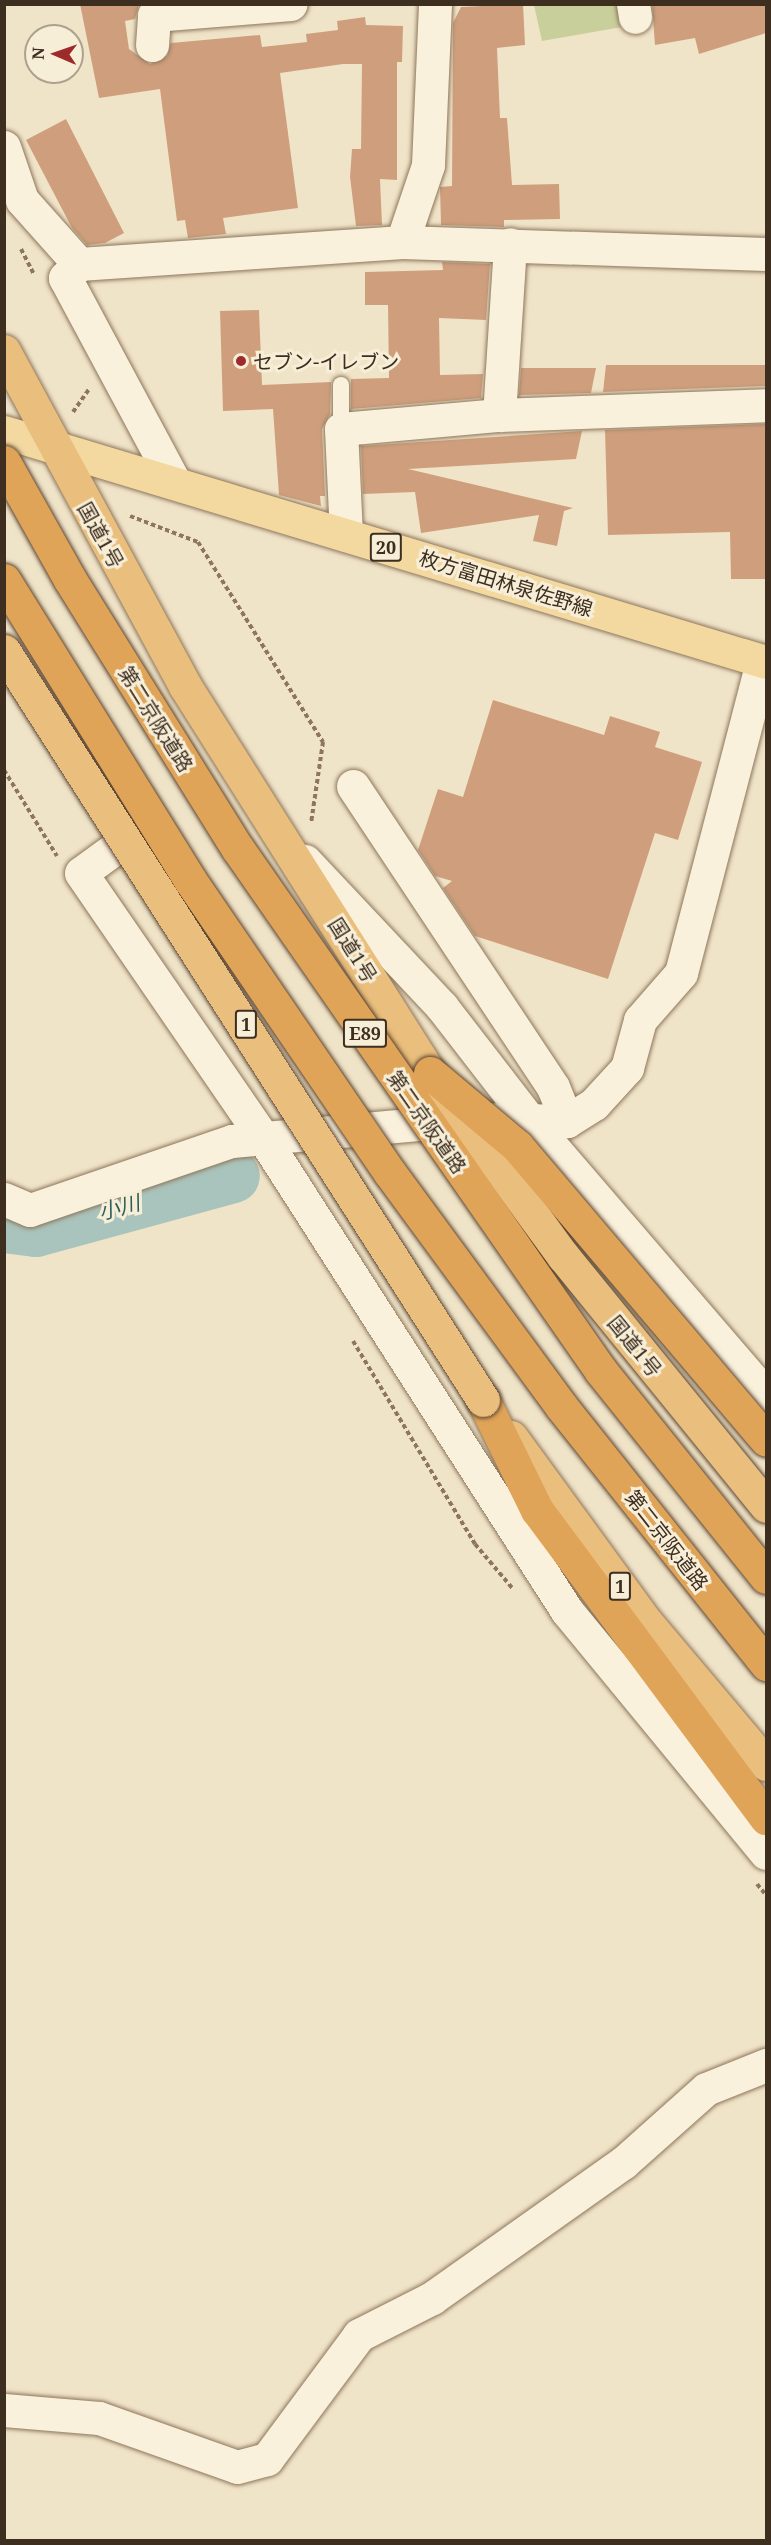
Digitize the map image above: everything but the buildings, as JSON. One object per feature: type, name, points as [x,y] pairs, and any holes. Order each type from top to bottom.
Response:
[{"type":"highway","name":"国道1号","points":[[4,351],[51,445],[185,686],[283,837],[430,1072],[563,1256],[766,1506]]},
{"type":"highway","name":"第二京阪道路","points":[[4,462],[69,578],[238,849],[602,1371],[766,1577]]},
{"type":"highway","name":"第二京阪道路","points":[[4,580],[190,880],[390,1173],[561,1406],[766,1664]]},
{"type":"highway","name":"1","points":[[4,651],[129,838],[483,1400],[646,1622],[766,1764]]},
{"type":"highway","points":[[430,1072],[517,1146],[766,1440]]},
{"type":"highway","points":[[483,1400],[537,1510],[766,1818]]},
{"type":"main road","name":"枚方富田林泉佐野線","points":[[4,432],[764,662]]},
{"type":"street","points":[[152,45],[154,15],[291,4]]},
{"type":"street","points":[[402,242],[428,165],[435,4]]},
{"type":"street","points":[[4,147],[22,200],[79,264]]},
{"type":"street","points":[[175,483],[64,278],[79,264],[402,242],[766,254]]},
{"type":"street","points":[[499,415],[510,244]]},
{"type":"street","points":[[346,535],[341,429],[499,415],[766,405]]},
{"type":"street","points":[[4,1199],[30,1210],[232,1141],[474,1119],[531,1122],[567,1120],[594,1104],[627,1068],[640,1020],[681,973],[764,662]]},
{"type":"street","points":[[353,786],[553,1087],[567,1120]]},
{"type":"street","points":[[283,837],[442,1007],[531,1122],[766,1395]]},
{"type":"street","points":[[129,838],[81,873],[264,1139],[567,1611],[766,1853]]},
{"type":"street","points":[[4,2410],[99,2418],[237,2467],[267,2459],[359,2335],[432,2298],[594,2183],[706,2089],[766,2065]]},
{"type":"lane","points":[[341,385],[341,429]]},
{"type":"green space","points":[[534,5],[619,5],[622,27],[542,41]]},
{"type":"waterway","name":"小川","points":[[4,1226],[36,1230],[233,1176]]},
{"type":"place","name":"セブン-イレブン","points":[[241,361]]}]
